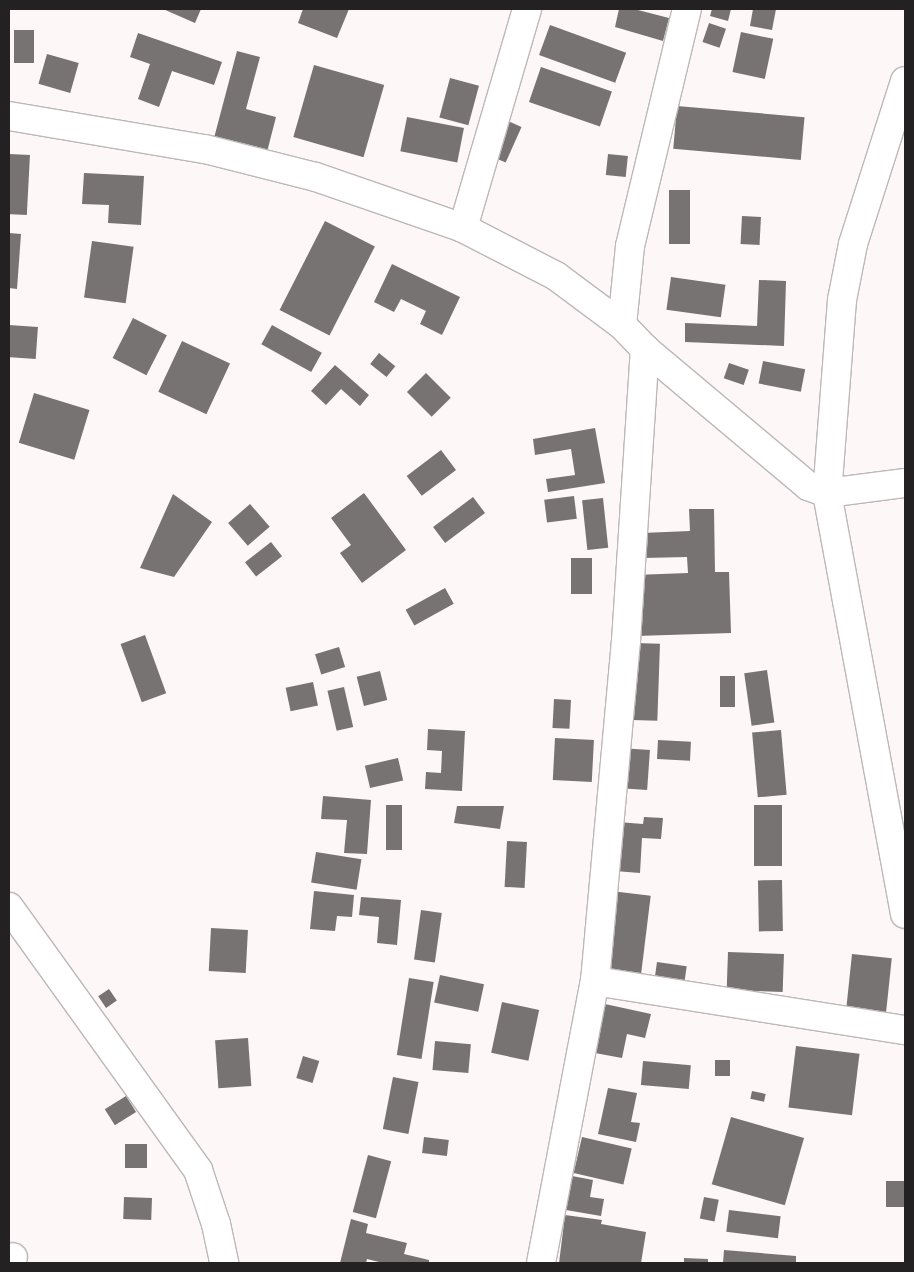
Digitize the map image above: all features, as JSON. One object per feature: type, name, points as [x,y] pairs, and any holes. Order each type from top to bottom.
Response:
[{"type":"street","points":[[463,228],[527,9]]},
{"type":"street","points":[[622,325],[630,246],[687,9]]},
{"type":"street","points":[[905,81],[853,244],[842,300],[827,493],[905,914]]},
{"type":"street","points":[[9,116],[205,149],[316,177],[463,228],[556,276],[622,325],[645,349],[771,458],[808,486],[827,493],[905,483]]},
{"type":"street","points":[[541,1263],[595,981],[626,641],[645,349]]},
{"type":"street","points":[[9,907],[198,1170],[216,1224],[224,1263]]},
{"type":"street","points":[[595,981],[905,1030]]},
{"type":"building","points":[[163,9],[201,9],[195,23]]},
{"type":"building","points":[[303,9],[349,9],[337,38],[298,23]]},
{"type":"building","points":[[619,9],[634,9],[669,18],[663,41],[615,27]]},
{"type":"building","points":[[712,9],[731,9],[728,21],[710,16]]},
{"type":"building","points":[[753,9],[776,9],[772,30],[750,26]]},
{"type":"building","points":[[709,23],[726,29],[720,48],[702,42]]},
{"type":"building","points":[[550,25],[626,53],[615,83],[539,55]]},
{"type":"building","points":[[14,30],[34,30],[34,63],[14,63]]},
{"type":"building","points":[[741,32],[773,39],[765,79],[732,72]]},
{"type":"building","points":[[138,33],[222,62],[214,85],[172,71],[159,107],[138,99],[150,64],[130,57]]},
{"type":"building","points":[[237,51],[260,57],[246,109],[276,117],[267,152],[214,138]]},
{"type":"building","points":[[47,54],[79,63],[70,93],[38,84]]},
{"type":"building","points":[[314,65],[384,85],[363,157],[293,137]]},
{"type":"building","points":[[541,67],[612,91],[600,126],[529,102]]},
{"type":"building","points":[[450,78],[479,86],[468,125],[439,118]]},
{"type":"building","points":[[677,106],[805,117],[801,160],[673,149]]},
{"type":"building","points":[[407,117],[464,128],[457,162],[400,151]]},
{"type":"building","points":[[506,120],[522,127],[506,163],[490,156]]},
{"type":"building","points":[[9,154],[30,155],[27,215],[9,214]]},
{"type":"building","points":[[608,154],[628,156],[626,177],[606,175]]},
{"type":"building","points":[[84,173],[144,176],[141,225],[108,223],[109,205],[82,204]]},
{"type":"building","points":[[669,190],[690,190],[690,244],[669,244]]},
{"type":"building","points":[[742,216],[761,217],[760,245],[741,244]]},
{"type":"building","points":[[325,221],[375,246],[329,336],[280,310]]},
{"type":"building","points":[[9,233],[21,234],[17,289],[9,288]]},
{"type":"building","points":[[92,241],[134,247],[126,303],[84,297]]},
{"type":"building","points":[[392,264],[460,297],[442,335],[420,324],[426,311],[401,299],[394,312],[374,302]]},
{"type":"building","points":[[671,277],[725,285],[721,317],[666,310]]},
{"type":"building","points":[[759,280],[786,281],[784,346],[685,342],[685,323],[757,326]]},
{"type":"building","points":[[133,318],[167,335],[146,375],[113,358]]},
{"type":"building","points":[[9,325],[38,327],[36,359],[9,357]]},
{"type":"building","points":[[272,325],[322,353],[311,372],[261,344]]},
{"type":"building","points":[[182,341],[230,363],[206,414],[158,392]]},
{"type":"building","points":[[379,353],[395,366],[387,377],[370,364]]},
{"type":"building","points":[[763,361],[805,369],[801,392],[759,384]]},
{"type":"building","points":[[729,363],[749,370],[744,385],[724,378]]},
{"type":"building","points":[[335,365],[369,395],[360,406],[341,389],[326,405],[311,391]]},
{"type":"building","points":[[426,373],[451,398],[432,417],[407,392]]},
{"type":"building","points":[[34,393],[89,410],[74,460],[19,443]]},
{"type":"building","points":[[595,428],[605,483],[548,492],[546,479],[575,475],[571,449],[535,455],[533,439]]},
{"type":"building","points":[[441,450],[456,470],[422,496],[407,476]]},
{"type":"building","points":[[364,493],[406,550],[362,583],[340,553],[351,545],[331,518]]},
{"type":"building","points":[[173,494],[212,522],[174,577],[140,568]]},
{"type":"building","points":[[574,496],[577,519],[547,522],[544,500]]},
{"type":"building","points":[[473,497],[485,513],[445,543],[433,527]]},
{"type":"building","points":[[603,498],[608,548],[587,550],[582,500]]},
{"type":"building","points":[[250,504],[270,527],[248,546],[228,523]]},
{"type":"building","points":[[689,509],[714,509],[715,572],[729,572],[731,633],[636,636],[634,575],[688,573],[687,557],[643,558],[642,533],[690,531]]},
{"type":"building","points":[[271,542],[282,556],[256,577],[245,562]]},
{"type":"building","points":[[571,558],[592,558],[592,594],[571,594]]},
{"type":"building","points":[[445,588],[454,604],[414,626],[406,610]]},
{"type":"building","points":[[145,635],[166,693],[142,702],[121,644]]},
{"type":"building","points":[[635,643],[660,644],[657,721],[632,720]]},
{"type":"building","points":[[339,647],[345,667],[321,674],[315,654]]},
{"type":"building","points":[[767,670],[774,722],[752,726],[744,673]]},
{"type":"building","points":[[380,671],[387,700],[364,706],[357,677]]},
{"type":"building","points":[[720,676],[735,676],[735,707],[720,707]]},
{"type":"building","points":[[313,682],[318,705],[291,711],[286,688]]},
{"type":"building","points":[[344,687],[353,727],[337,731],[327,691]]},
{"type":"building","points":[[554,699],[571,700],[569,729],[552,728]]},
{"type":"building","points":[[428,729],[465,731],[462,791],[425,789],[426,772],[441,773],[442,751],[427,750]]},
{"type":"building","points":[[781,730],[787,795],[758,797],[752,733]]},
{"type":"building","points":[[555,738],[594,740],[592,782],[553,780]]},
{"type":"building","points":[[658,740],[691,742],[690,761],[657,759]]},
{"type":"building","points":[[620,748],[650,750],[647,790],[617,788]]},
{"type":"building","points":[[398,758],[403,780],[370,788],[365,766]]},
{"type":"building","points":[[323,796],[371,800],[367,854],[344,853],[347,820],[321,819]]},
{"type":"building","points":[[386,805],[402,805],[402,850],[386,850]]},
{"type":"building","points":[[754,805],[782,805],[782,866],[754,866]]},
{"type":"building","points":[[457,806],[504,806],[500,829],[454,823]]},
{"type":"building","points":[[644,817],[663,818],[661,839],[642,838],[640,873],[615,871],[618,822],[643,824]]},
{"type":"building","points":[[507,841],[527,842],[525,888],[505,887]]},
{"type":"building","points":[[316,852],[361,859],[357,890],[311,883]]},
{"type":"building","points":[[758,880],[782,880],[783,931],[759,931]]},
{"type":"building","points":[[314,891],[354,895],[352,917],[337,916],[335,931],[310,929]]},
{"type":"building","points":[[611,891],[651,896],[641,974],[601,969]]},
{"type":"building","points":[[361,897],[401,900],[397,945],[377,943],[379,917],[359,915]]},
{"type":"building","points":[[421,910],[442,913],[435,962],[414,960]]},
{"type":"building","points":[[211,928],[248,930],[246,973],[209,971]]},
{"type":"building","points":[[728,952],[784,954],[783,992],[727,990]]},
{"type":"building","points":[[852,954],[892,958],[886,1014],[846,1010]]},
{"type":"building","points":[[657,962],[687,966],[684,985],[654,981]]},
{"type":"building","points":[[440,975],[484,984],[478,1012],[434,1002]]},
{"type":"building","points":[[409,978],[434,982],[421,1059],[397,1055]]},
{"type":"building","points":[[109,989],[117,1001],[106,1008],[98,996]]},
{"type":"building","points":[[502,1002],[539,1010],[528,1061],[491,1053]]},
{"type":"building","points":[[605,1004],[651,1014],[645,1038],[627,1034],[622,1058],[595,1053]]},
{"type":"building","points":[[248,1038],[251,1086],[218,1088],[215,1040]]},
{"type":"building","points":[[435,1041],[471,1044],[468,1073],[432,1070]]},
{"type":"building","points":[[796,1046],[860,1054],[852,1115],[788,1108]]},
{"type":"building","points":[[303,1056],[319,1061],[313,1083],[296,1078]]},
{"type":"building","points":[[715,1060],[730,1060],[730,1076],[715,1076]]},
{"type":"building","points":[[643,1061],[691,1065],[689,1089],[641,1085]]},
{"type":"building","points":[[393,1077],[419,1082],[408,1134],[383,1129]]},
{"type":"building","points":[[608,1088],[637,1093],[631,1122],[640,1123],[636,1142],[598,1134]]},
{"type":"building","points":[[752,1091],[766,1094],[764,1102],[750,1099]]},
{"type":"building","points":[[126,1096],[136,1112],[115,1125],[105,1109]]},
{"type":"building","points":[[731,1117],[804,1138],[785,1205],[712,1184]]},
{"type":"building","points":[[424,1137],[449,1140],[447,1156],[422,1153]]},
{"type":"building","points":[[582,1137],[632,1148],[623,1185],[574,1173]]},
{"type":"building","points":[[125,1144],[147,1144],[147,1168],[125,1168]]},
{"type":"building","points":[[368,1155],[391,1161],[376,1218],[353,1212]]},
{"type":"building","points":[[572,1176],[593,1180],[590,1197],[604,1199],[601,1216],[566,1210]]},
{"type":"building","points":[[886,1181],[905,1181],[905,1207],[886,1207]]},
{"type":"building","points":[[124,1197],[152,1198],[151,1220],[123,1219]]},
{"type":"building","points":[[704,1197],[719,1200],[715,1221],[700,1219]]},
{"type":"building","points":[[729,1210],[781,1216],[778,1238],[726,1232]]},
{"type":"building","points":[[565,1215],[602,1220],[601,1224],[646,1232],[641,1263],[559,1263]]},
{"type":"building","points":[[351,1219],[368,1224],[366,1233],[407,1243],[404,1254],[429,1260],[429,1263],[383,1263],[367,1259],[366,1263],[340,1263]]},
{"type":"building","points":[[724,1250],[796,1256],[796,1263],[723,1263]]},
{"type":"building","points":[[684,1258],[708,1259],[708,1263],[684,1263]]}]
